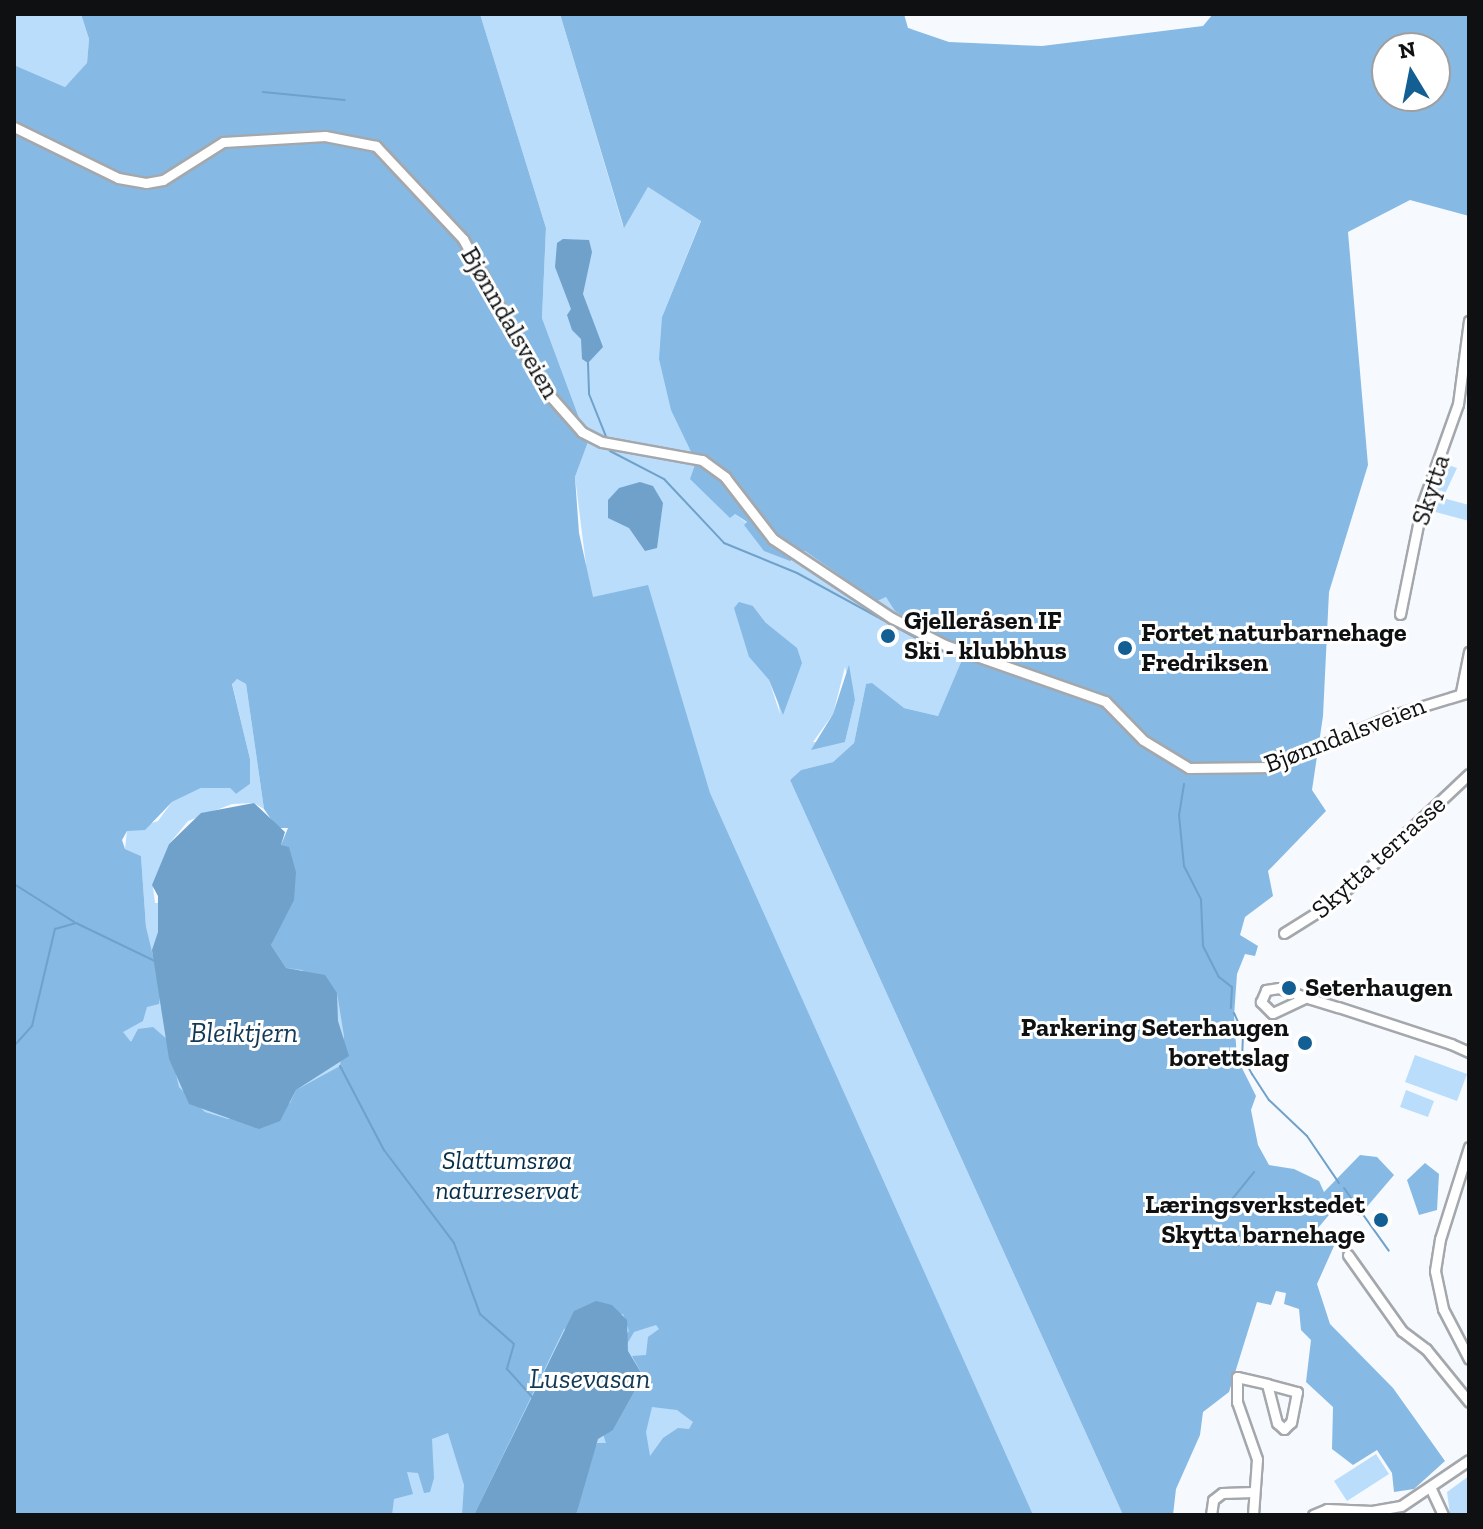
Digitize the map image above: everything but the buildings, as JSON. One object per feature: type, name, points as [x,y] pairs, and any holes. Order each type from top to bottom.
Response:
[{"type":"street","name":"Bjønndalsveien","points":[[14,127],[118,178],[146,183],[163,180],[223,142],[325,136],[376,146],[463,239],[545,390],[582,432],[602,442],[702,460],[725,477],[773,539],[892,618],[945,645],[1105,701],[1143,740],[1189,768],[1270,767],[1465,692]]},
{"type":"street","name":"Skytta","points":[[1400,614],[1422,505],[1458,404],[1469,321]]},
{"type":"street","points":[[1465,692],[1469,652]]},
{"type":"street","name":"Skytta terrasse","points":[[1284,933],[1332,903],[1469,774]]},
{"type":"street","points":[[1307,997],[1469,1052]]},
{"type":"street","points":[[1469,1147],[1438,1246],[1437,1293],[1469,1359]]},
{"type":"street","points":[[1348,1255],[1402,1331],[1426,1349],[1469,1402]]},
{"type":"street","points":[[1253,1515],[1257,1453],[1236,1387],[1237,1377],[1267,1384],[1297,1392],[1288,1427],[1277,1423],[1267,1384]]},
{"type":"street","points":[[1313,1515],[1327,1509],[1394,1508],[1431,1489],[1469,1460]]},
{"type":"street","points":[[1431,1489],[1443,1515]]},
{"type":"street","points":[[1211,1515],[1213,1500],[1222,1493],[1254,1492]]},
{"type":"green space","points":[[14,14],[81,14],[89,39],[87,64],[65,87],[14,65]]},
{"type":"green space","points":[[81,14],[480,14],[546,228],[542,318],[588,442],[575,477],[579,533],[593,597],[648,585],[710,793],[1033,1515],[576,1515],[587,1464],[597,1443],[606,1443],[603,1434],[613,1430],[643,1376],[632,1356],[646,1355],[648,1337],[659,1329],[656,1325],[634,1332],[627,1344],[625,1335],[629,1331],[623,1314],[564,1329],[474,1515],[462,1515],[464,1485],[448,1433],[432,1439],[434,1478],[430,1492],[424,1493],[418,1473],[407,1472],[413,1494],[394,1499],[392,1515],[14,1515],[14,65],[65,87],[87,63],[89,39]],"holes":[[[237,679],[246,684],[264,809],[277,828],[288,828],[281,845],[294,887],[271,945],[286,968],[302,970],[337,993],[344,1036],[340,1066],[296,1090],[290,1103],[228,1119],[205,1112],[179,1087],[168,1040],[153,1027],[138,1029],[131,1042],[123,1032],[143,1021],[147,1007],[159,1004],[161,989],[146,927],[141,856],[125,849],[122,840],[127,831],[145,830],[172,802],[201,788],[230,788],[236,794],[250,784],[250,759],[232,684]],[[652,1407],[677,1410],[693,1422],[689,1429],[678,1428],[663,1438],[650,1456],[646,1432]]]},
{"type":"green space","name":"Slattumsrøa naturreservat","points":[[480,14],[560,14],[623,226],[648,187],[701,220],[662,317],[696,463],[730,517],[735,514],[747,523],[765,551],[798,558],[805,551],[877,600],[886,597],[967,648],[938,716],[904,708],[866,684],[854,743],[833,762],[801,770],[790,780],[1123,1515],[14,1515],[14,1228],[146,927],[141,856],[125,849],[127,831],[158,821],[172,802],[201,788],[230,788],[236,794],[250,784],[250,759],[232,683],[237,679],[246,684],[264,809],[254,803],[232,804],[188,821],[169,844],[153,888],[155,903],[304,904],[586,565],[575,477],[588,442],[542,318],[546,228]],"holes":[[[753,606],[766,623],[780,714],[769,680],[749,657]],[[845,667],[855,700],[845,742],[813,742],[833,714]]]},
{"type":"green space","points":[[560,14],[904,14],[908,28],[949,42],[1042,46],[1203,26],[1213,14],[1469,14],[1469,216],[1410,200],[1348,232],[1368,465],[1329,592],[1323,716],[1312,790],[1326,811],[1268,871],[1273,896],[1245,917],[1240,935],[1258,946],[1255,956],[1245,954],[1237,974],[1234,1016],[1237,1058],[1256,1096],[1251,1110],[1258,1145],[1269,1165],[1294,1169],[1319,1181],[1324,1192],[1360,1155],[1377,1157],[1394,1175],[1359,1216],[1339,1203],[1318,1228],[1334,1246],[1317,1284],[1330,1324],[1393,1388],[1445,1461],[1414,1489],[1394,1492],[1392,1473],[1377,1450],[1353,1465],[1332,1449],[1333,1407],[1306,1382],[1311,1340],[1301,1330],[1299,1309],[1284,1304],[1286,1293],[1276,1291],[1271,1305],[1257,1302],[1229,1392],[1203,1412],[1200,1435],[1176,1489],[1173,1515],[1123,1515],[790,780],[801,770],[833,762],[854,743],[866,684],[872,683],[904,708],[938,716],[967,648],[934,635],[895,611],[886,597],[877,601],[805,551],[790,561],[764,551],[744,525],[747,522],[735,514],[730,518],[690,479],[696,462],[671,410],[659,359],[662,317],[701,221],[648,187],[624,228]]},
{"type":"green space","points":[[1445,464],[1457,468],[1443,498],[1469,505],[1469,521],[1428,510]]},
{"type":"green space","points":[[739,602],[753,606],[766,623],[797,648],[802,663],[783,715],[769,680],[749,657],[734,608]]},
{"type":"green space","points":[[849,665],[855,700],[845,742],[811,750],[833,714]]},
{"type":"green space","points":[[1415,1055],[1467,1074],[1457,1101],[1405,1082]]},
{"type":"green space","points":[[1406,1090],[1434,1101],[1428,1117],[1400,1107]]},
{"type":"green space","points":[[1425,1163],[1439,1174],[1437,1210],[1419,1215],[1407,1180]]},
{"type":"green space","points":[[1376,1454],[1389,1474],[1347,1501],[1334,1481]]},
{"type":"green space","points":[[1469,1476],[1469,1515],[1450,1515],[1447,1492]]},
{"type":"water","points":[[563,239],[589,240],[592,252],[583,294],[603,347],[588,363],[582,359],[581,339],[572,330],[567,315],[571,309],[555,267],[557,243]]},
{"type":"water","points":[[640,482],[653,486],[663,503],[657,548],[645,551],[629,528],[608,518],[608,500],[619,488]]},
{"type":"water","name":"Bleiktjern","points":[[254,803],[285,832],[281,845],[289,847],[296,872],[294,900],[271,945],[286,968],[325,975],[337,993],[338,1021],[349,1056],[296,1090],[280,1121],[259,1129],[189,1104],[169,1059],[152,950],[158,932],[158,896],[152,885],[169,844],[201,813]]},
{"type":"water","name":"Lusevasan","points":[[596,1301],[612,1305],[627,1320],[628,1351],[643,1376],[613,1430],[598,1439],[576,1515],[474,1515],[574,1311]]},
{"type":"waterway","points":[[263,92],[345,100]]},
{"type":"waterway","points":[[588,363],[589,394],[607,439]]},
{"type":"waterway","points":[[610,451],[664,479],[724,543],[797,573],[938,650]]},
{"type":"waterway","points":[[1184,784],[1179,815],[1184,866],[1201,900],[1203,946],[1219,977],[1232,987],[1231,1008]]},
{"type":"waterway","points":[[14,884],[74,922]]},
{"type":"waterway","points":[[14,1046],[32,1026],[55,929],[76,923],[157,962]]},
{"type":"waterway","points":[[1234,1013],[1243,1033],[1242,1056],[1252,1074],[1269,1100],[1307,1136],[1339,1183]]},
{"type":"waterway","points":[[340,1066],[384,1150],[454,1243],[480,1314],[514,1344],[507,1369],[532,1397]]},
{"type":"waterway","points":[[1229,1203],[1254,1172]]},
{"type":"waterway","points":[[1344,1188],[1389,1251]]},
{"type":"place","name":"Gjelleråsen IF Ski - klubbhus","points":[[888,636]]},
{"type":"place","name":"Fortet naturbarnehage Fredriksen","points":[[1125,648]]},
{"type":"place","name":"Seterhaugen","points":[[1289,988]]},
{"type":"place","name":"Parkering Seterhaugen borettslag","points":[[1305,1043]]},
{"type":"place","name":"Læringsverkstedet Skytta barnehage","points":[[1381,1220]]}]
